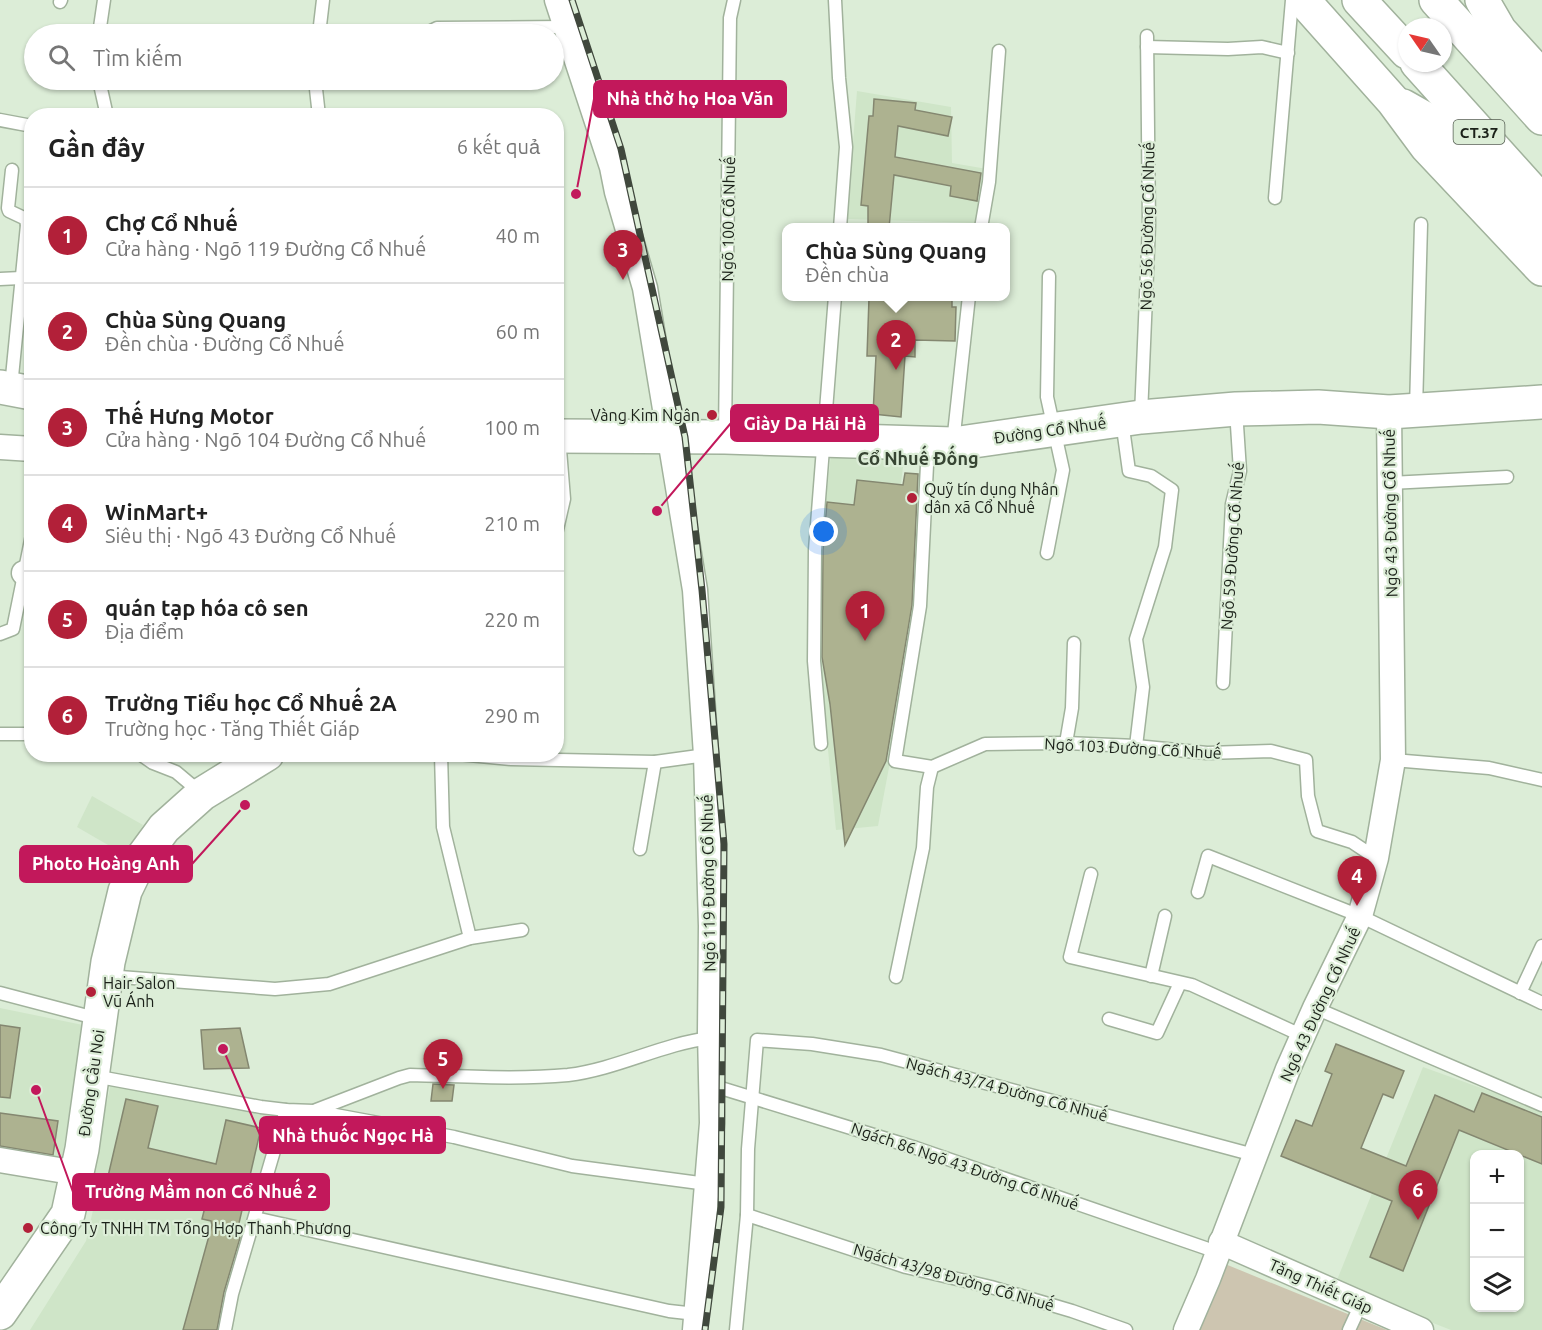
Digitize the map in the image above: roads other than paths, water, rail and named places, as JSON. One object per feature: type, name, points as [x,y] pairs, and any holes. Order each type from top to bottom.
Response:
[{"type":"main road","points":[[1303,0],[1394,101],[1427,147],[1542,268]]},
{"type":"main road","points":[[1359,0],[1398,42]]},
{"type":"main road","points":[[1436,0],[1542,118]]},
{"type":"main road","points":[[1451,0],[1500,31]]},
{"type":"main road","points":[[1482,0],[1500,31],[1542,77]]},
{"type":"main road","name":"CT.37","points":[[1425,72],[1542,202]]},
{"type":"main road","points":[[1394,101],[1442,128],[1542,231]]},
{"type":"main road","name":"Đường Cổ Nhuế","points":[[564,436],[725,437],[940,444],[1132,418],[1236,409],[1318,407],[1402,411],[1542,402]]},
{"type":"main road","name":"Đường Cầu Noi","points":[[0,1313],[68,1214],[93,1076],[106,976],[125,891],[139,862],[164,828],[202,794],[254,762]]},
{"type":"street","name":"Ngõ 119 Đường Cổ Nhuế","points":[[557,0],[563,24]]},
{"type":"street","name":"Ngõ 119 Đường Cổ Nhuế","points":[[564,27],[612,167],[645,288],[668,438],[695,590],[706,755],[711,926],[711,1085],[716,1140],[695,1322]]},
{"type":"street","name":"Ngõ 43 Đường Cổ Nhuế","points":[[1186,1330],[1303,1036],[1360,916],[1376,858],[1393,760],[1390,483],[1402,411]]},
{"type":"street","points":[[0,447],[24,448]]},
{"type":"street","points":[[0,1160],[77,1173]]},
{"type":"street","name":"Tăng Thiết Giáp","points":[[1219,1247],[1421,1330]]},
{"type":"lane","points":[[100,24],[104,0]]},
{"type":"lane","points":[[320,24],[323,0]]},
{"type":"lane","name":"Ngõ 100 Cổ Nhuế","points":[[725,437],[730,18],[734,0]]},
{"type":"lane","points":[[835,0],[839,78],[846,147],[840,223]]},
{"type":"lane","points":[[1275,198],[1292,0]]},
{"type":"lane","name":"Ngõ 56 Đường Cổ Nhuế","points":[[1136,746],[1143,687],[1136,639],[1165,547],[1172,490],[1151,476],[1129,471],[1149,225],[1147,41],[1228,49],[1262,47],[1288,52]]},
{"type":"lane","points":[[982,223],[989,182],[999,51]]},
{"type":"lane","points":[[101,90],[105,108]]},
{"type":"lane","points":[[316,90],[318,108]]},
{"type":"lane","points":[[0,120],[24,124]]},
{"type":"lane","points":[[12,170],[8,208],[9,211],[24,218]]},
{"type":"lane","points":[[1402,411],[1421,224]]},
{"type":"lane","points":[[14,389],[24,258]]},
{"type":"lane","points":[[1047,553],[1063,470],[1047,397],[1048,276]]},
{"type":"lane","points":[[0,279],[21,278]]},
{"type":"lane","points":[[821,744],[814,661],[815,561],[835,301]]},
{"type":"lane","points":[[896,977],[923,848],[927,788],[932,767],[895,761],[920,606],[940,444],[968,301]]},
{"type":"lane","name":"Ngõ 59 Đường Cổ Nhuế","points":[[1223,683],[1232,504],[1240,471],[1236,409]]},
{"type":"lane","points":[[1390,483],[1507,477]]},
{"type":"lane","points":[[0,634],[13,629],[24,588]]},
{"type":"lane","points":[[1066,743],[1072,708],[1074,643]]},
{"type":"lane","points":[[0,734],[24,734]]},
{"type":"lane","name":"Ngõ 103 Đường Cổ Nhuế","points":[[932,767],[985,744],[1066,743],[1136,746],[1207,753],[1271,751],[1306,760],[1308,796],[1317,831],[1352,842],[1376,858]]},
{"type":"lane","points":[[564,759],[655,762],[706,755]]},
{"type":"lane","points":[[1393,760],[1489,768],[1542,780]]},
{"type":"lane","points":[[152,762],[176,772],[202,794]]},
{"type":"lane","points":[[441,762],[443,827],[470,938]]},
{"type":"lane","points":[[640,849],[655,762]]},
{"type":"lane","points":[[1198,892],[1208,856],[1360,916],[1542,1003]]},
{"type":"lane","points":[[1090,874],[1070,957],[1192,985],[1303,1036]]},
{"type":"lane","points":[[1151,976],[1165,916]]},
{"type":"lane","points":[[106,976],[275,989],[329,984],[470,938],[522,930]]},
{"type":"lane","points":[[1520,993],[1542,946]]},
{"type":"lane","points":[[1109,1019],[1157,1033],[1180,983]]},
{"type":"lane","points":[[0,993],[100,1019]]},
{"type":"lane","points":[[1316,1008],[1542,1105]]},
{"type":"lane","points":[[315,1111],[410,1075],[502,1077],[569,1075],[636,1059],[690,1041],[710,1038]]},
{"type":"lane","name":"Ngách 43/74 Đường Cổ Nhuế","points":[[752,1096],[757,1040],[812,1044],[881,1055],[1254,1155]]},
{"type":"lane","points":[[93,1076],[286,1110],[315,1111],[454,1137],[711,1198]]},
{"type":"lane","name":"Ngách 86 Ngõ 43 Đường Cổ Nhuế","points":[[711,1085],[916,1148],[1219,1247]]},
{"type":"lane","points":[[736,1330],[747,1215],[752,1096]]},
{"type":"lane","points":[[225,1330],[232,1294],[286,1110]]},
{"type":"lane","name":"Ngách 43/98 Đường Cổ Nhuế","points":[[747,1215],[906,1267],[991,1287],[1126,1330]]},
{"type":"lane","points":[[255,1218],[669,1311],[695,1322]]},
{"type":"lane","points":[[1349,1330],[1361,1304]]},
{"type":"railway","points":[[572,0],[621,149],[685,437],[702,590],[724,844],[721,1207],[705,1330]]},
{"type":"place","name":"Nhà thờ họ Hoa Văn","points":[[576,194]]},
{"type":"place","name":"Thế Hưng Motor","points":[[623,280]]},
{"type":"place","name":"Chùa Sùng Quang","points":[[896,370]]},
{"type":"place","name":"Vàng Kim Ngân","points":[[712,415]]},
{"type":"place","name":"Quỹ tín dụng Nhân dân xã Cổ Nhuế","points":[[912,498]]},
{"type":"place","name":"Giày Da Hải Hà","points":[[657,511]]},
{"type":"place","name":"Chợ Cổ Nhuế","points":[[865,641]]},
{"type":"place","name":"Photo Hoàng Anh","points":[[245,805]]},
{"type":"place","name":"WinMart+","points":[[1357,906]]},
{"type":"place","name":"Hair Salon Vũ Ánh","points":[[91,992]]},
{"type":"place","name":"Nhà thuốc Ngọc Hà","points":[[223,1049]]},
{"type":"place","name":"quán tạp hóa cô sen","points":[[443,1089]]},
{"type":"place","name":"Trường Mầm non Cổ Nhuế 2","points":[[36,1090]]},
{"type":"place","name":"Trường Tiểu học Cổ Nhuế 2A","points":[[1418,1220]]},
{"type":"place","name":"Công Ty TNHH TM Tổng Hợp Thanh Phương","points":[[28,1228]]},
{"type":"district","name":"Cổ Nhuế Đống","points":[[918,458]]}]
